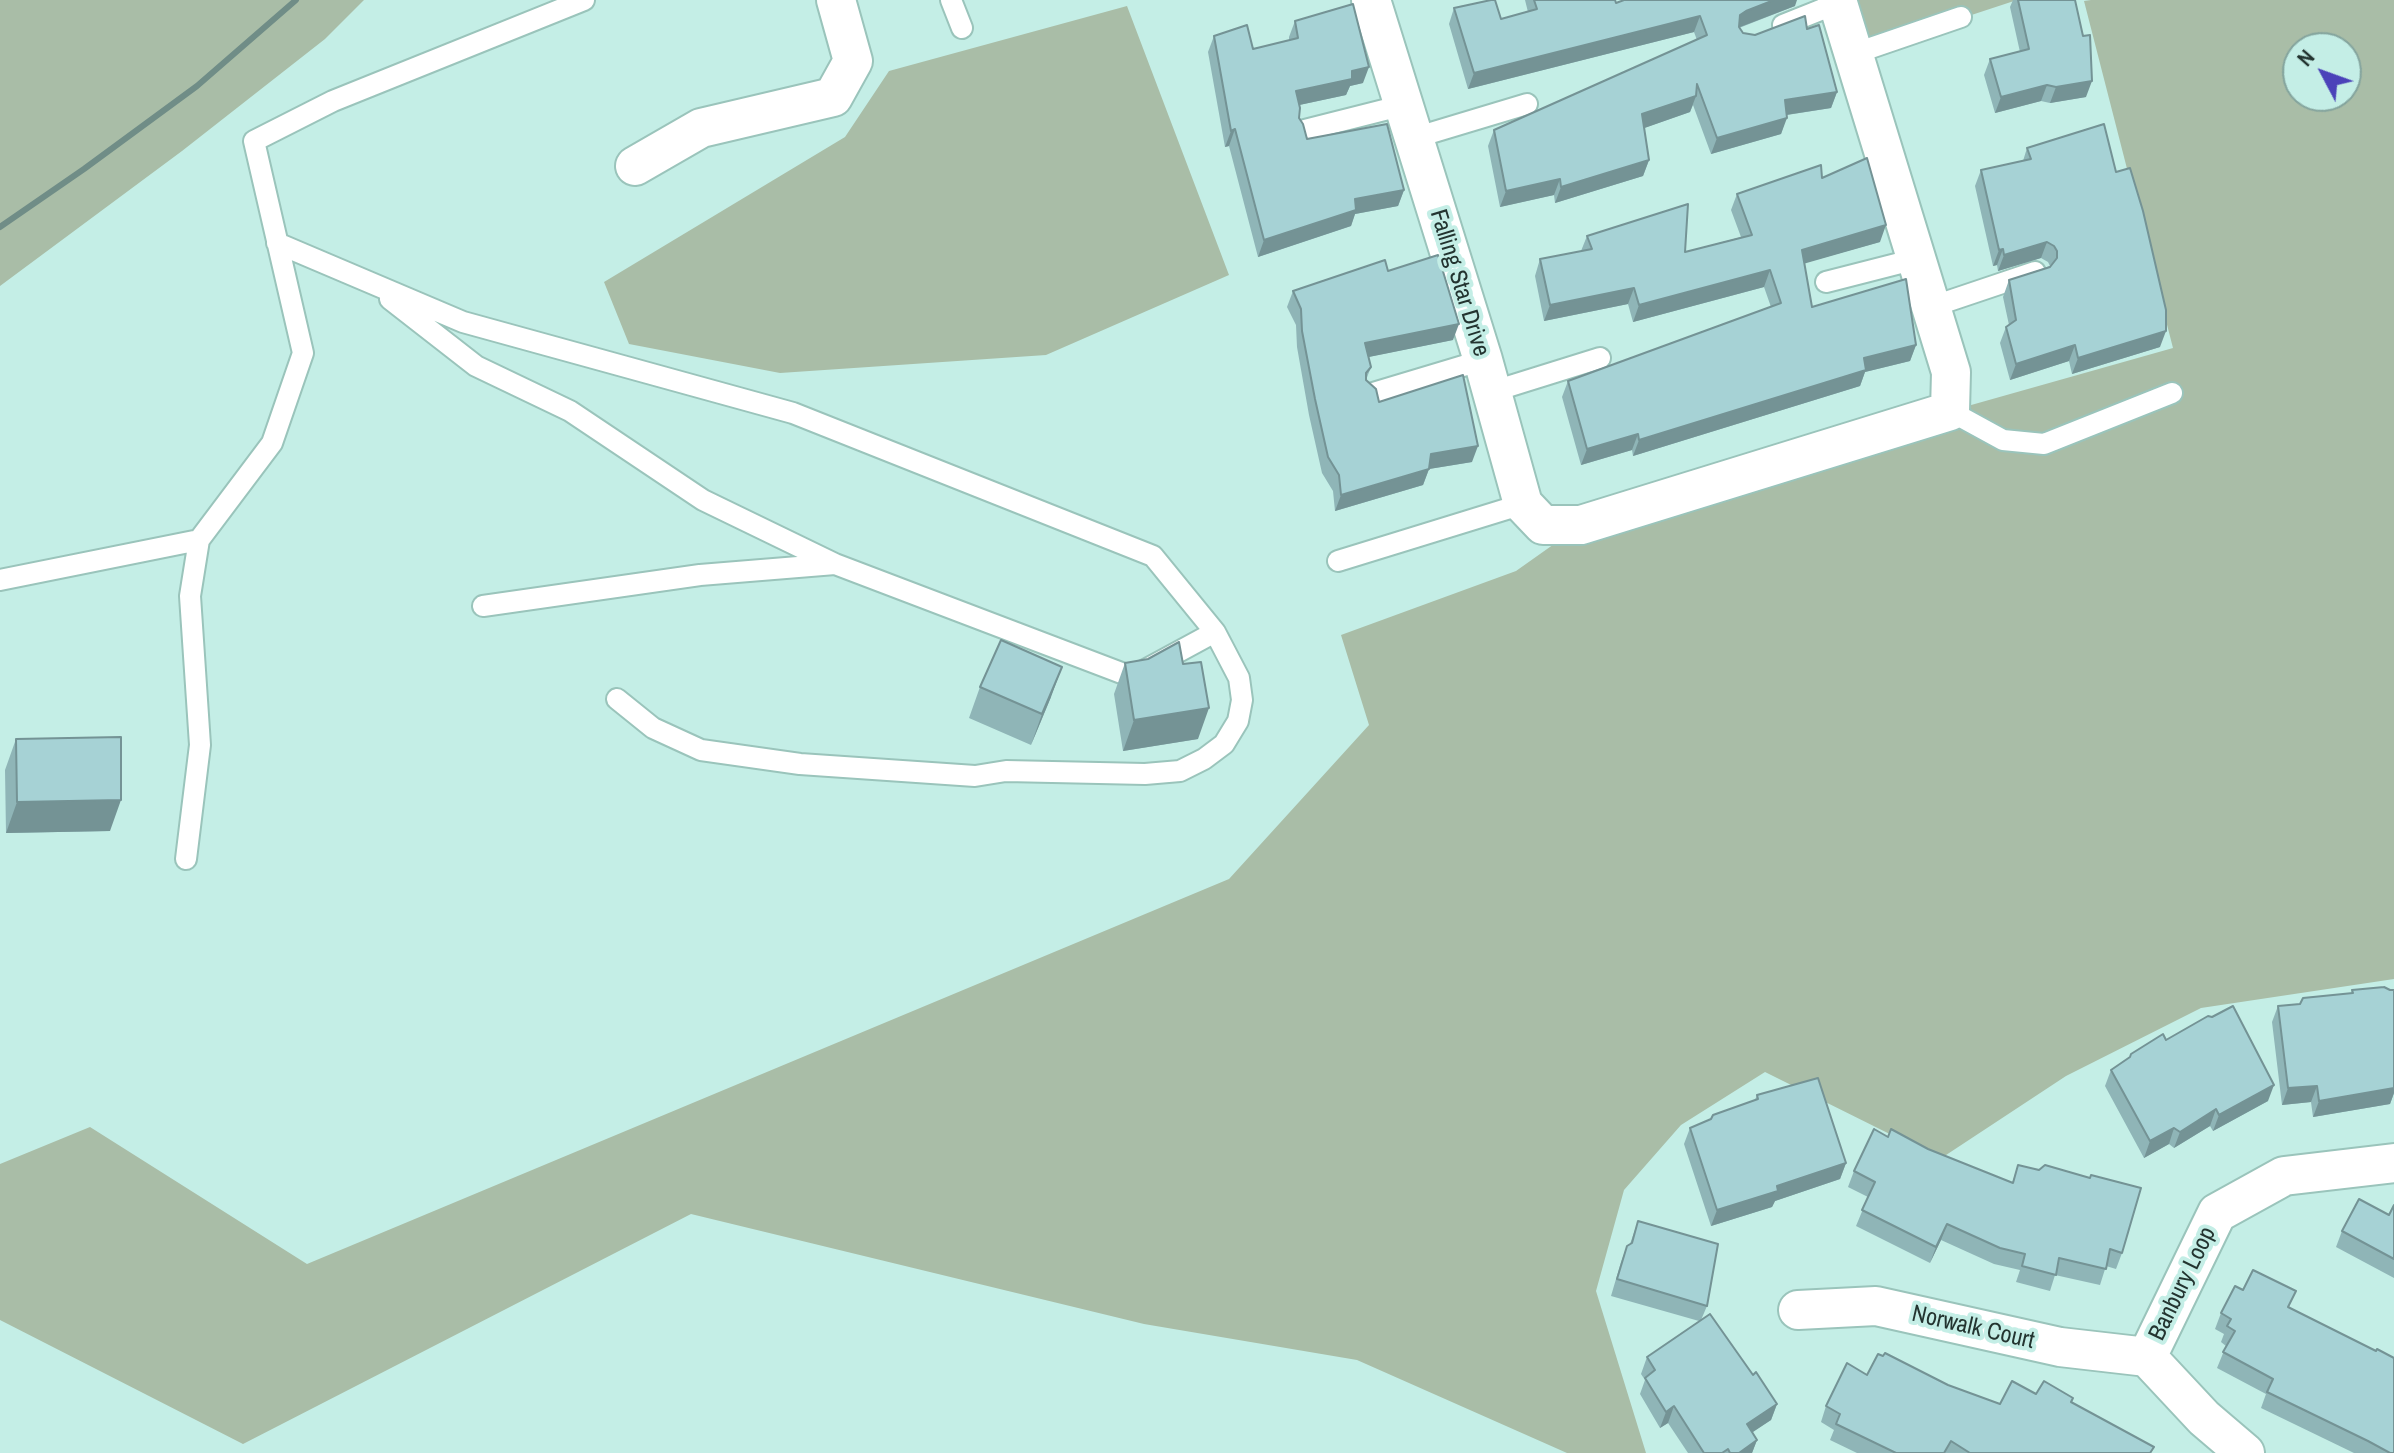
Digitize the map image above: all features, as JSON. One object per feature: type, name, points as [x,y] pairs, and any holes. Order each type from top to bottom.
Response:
[{"type":"street","points":[[635,166],[701,128],[833,97],[853,61],[836,0]]},
{"type":"street","name":"Falling Star Drive","points":[[1371,0],[1487,376],[1523,504]]},
{"type":"street","points":[[1523,504],[1543,525],[1581,525],[1950,411],[1951,372],[1837,2]]},
{"type":"street","name":"Banbury Loop","points":[[2245,1453],[2204,1418],[2147,1357],[2217,1213],[2284,1176],[2394,1163]]},
{"type":"street","name":"Norwalk Court","points":[[1798,1310],[1876,1306],[2060,1347],[2147,1357]]},
{"type":"lane","points":[[186,859],[200,745],[190,596],[199,540],[272,443],[303,353],[254,141],[333,101],[584,0]]},
{"type":"lane","points":[[951,0],[962,28]]},
{"type":"lane","points":[[1758,34],[1837,2]]},
{"type":"lane","points":[[1853,54],[1961,17]]},
{"type":"lane","points":[[1305,130],[1409,121],[1527,104]]},
{"type":"lane","points":[[277,243],[463,322],[793,413],[1153,556],[1215,632],[1239,678],[1242,700],[1238,721],[1224,744],[1180,771],[1145,774],[1006,771],[975,776],[800,764],[701,750],[653,728],[617,699]]},
{"type":"lane","points":[[1826,282],[1916,259]]},
{"type":"lane","points":[[1931,307],[2039,271]]},
{"type":"lane","points":[[366,281],[476,366],[570,411],[703,500],[835,564],[1132,677],[1215,632]]},
{"type":"lane","points":[[1373,393],[1600,358]]},
{"type":"lane","points":[[1950,411],[2003,440],[2044,444],[2172,393]]},
{"type":"lane","points":[[1338,561],[1523,504]]},
{"type":"lane","points":[[0,580],[199,540]]},
{"type":"lane","points":[[483,606],[700,575],[835,564]]},
{"type":"green space","points":[[0,0],[364,0],[325,39],[182,151],[0,286]]},
{"type":"green space","points":[[1837,0],[2017,0],[1853,54]]},
{"type":"green space","points":[[2394,0],[2394,979],[2201,1008],[2066,1076],[1940,1159],[1765,1072],[1681,1125],[1624,1190],[1596,1291],[1646,1453],[1567,1453],[1357,1360],[1144,1324],[691,1214],[243,1444],[0,1320],[0,1164],[90,1127],[307,1264],[1229,879],[1369,725],[1341,635],[1516,571],[1581,525],[1950,411],[2173,348],[2084,1]]},
{"type":"green space","points":[[1127,6],[1229,275],[1046,355],[780,373],[629,344],[604,282],[845,137],[889,71]]},
{"type":"building","points":[[1495,0],[1501,19],[1537,9],[1534,0],[1615,0],[1616,3],[1624,0],[1774,0],[1740,15],[1739,27],[1743,33],[1755,35],[1805,16],[1807,29],[1819,25],[1837,92],[1785,100],[1787,118],[1717,138],[1697,84],[1696,96],[1642,114],[1649,160],[1561,187],[1560,179],[1506,191],[1494,130],[1707,35],[1700,16],[1474,73],[1454,8]]},
{"type":"building","points":[[2018,0],[2075,0],[2083,36],[2090,35],[2092,81],[2056,87],[2047,85],[2001,97],[1990,59],[2029,49]]},
{"type":"building","points":[[1353,4],[1369,67],[1352,71],[1352,79],[1296,91],[1299,118],[1307,139],[1387,124],[1404,190],[1355,199],[1356,210],[1264,240],[1235,129],[1231,131],[1214,36],[1247,25],[1253,49],[1298,38],[1295,21]]},
{"type":"building","points":[[2104,124],[2116,172],[2130,168],[2143,211],[2166,310],[2166,331],[2078,358],[2075,345],[2016,364],[2006,327],[2016,320],[2009,280],[2050,267],[2057,258],[2057,251],[2047,242],[2004,255],[2003,249],[1999,250],[1981,170],[2031,159],[2027,148]]},
{"type":"building","points":[[1867,158],[1886,225],[1802,250],[1812,307],[1906,279],[1916,345],[1864,358],[1866,370],[1639,440],[1638,434],[1587,449],[1568,381],[1781,303],[1770,270],[1639,305],[1634,288],[1550,305],[1540,259],[1592,249],[1587,236],[1688,204],[1685,252],[1752,235],[1737,194],[1821,165],[1822,178]]},
{"type":"building","points":[[1438,255],[1459,324],[1365,343],[1371,367],[1366,373],[1366,380],[1376,389],[1379,402],[1463,375],[1478,446],[1431,454],[1429,469],[1341,495],[1339,475],[1328,457],[1302,331],[1301,309],[1293,291],[1385,260],[1388,271]]},
{"type":"building","points":[[1001,640],[1062,667],[1042,714],[980,687]]},
{"type":"building","points":[[1179,642],[1183,664],[1201,662],[1209,708],[1134,720],[1125,663],[1148,659]]},
{"type":"building","points":[[121,737],[121,800],[17,802],[16,739]]},
{"type":"building","points":[[2384,987],[2394,990],[2394,1088],[2319,1101],[2317,1086],[2288,1088],[2278,1006],[2300,1004],[2303,998]]},
{"type":"building","points":[[2233,1006],[2274,1085],[2219,1115],[2216,1109],[2180,1132],[2174,1128],[2150,1141],[2111,1070],[2163,1034],[2166,1040]]},
{"type":"building","points":[[1818,1078],[1846,1163],[1777,1186],[1778,1191],[1717,1210],[1690,1128],[1711,1119],[1713,1115],[1758,1099],[1757,1095]]},
{"type":"building","points":[[1874,1129],[1888,1137],[1891,1129],[1928,1149],[2013,1183],[2018,1165],[2039,1170],[2045,1165],[2141,1188],[2122,1253],[2110,1249],[2106,1269],[2059,1258],[2056,1275],[2022,1266],[2025,1254],[2000,1248],[1947,1224],[1936,1247],[1862,1210],[1875,1182],[1854,1171]]},
{"type":"building","points":[[2359,1199],[2389,1215],[2394,1205],[2394,1259],[2342,1231]]},
{"type":"building","points":[[1638,1221],[1718,1244],[1707,1306],[1617,1279]]},
{"type":"building","points":[[2253,1270],[2296,1291],[2288,1307],[2394,1358],[2394,1453],[2267,1392],[2273,1379],[2223,1352],[2235,1331],[2227,1326],[2231,1319],[2221,1313],[2235,1286],[2243,1290]]},
{"type":"building","points":[[1710,1314],[1777,1404],[1747,1424],[1757,1440],[1739,1453],[1730,1453],[1728,1449],[1722,1453],[1704,1453],[1674,1406],[1666,1412],[1645,1378],[1655,1370],[1647,1357]]},
{"type":"building","points":[[1885,1353],[1948,1385],[2000,1404],[2012,1381],[2036,1394],[2044,1381],[2073,1398],[2071,1402],[2154,1447],[2150,1453],[1970,1453],[1951,1441],[1944,1453],[1896,1453],[1836,1424],[1840,1414],[1826,1406],[1847,1363],[1867,1375],[1878,1354],[1883,1356]]},
{"type":"railway","points":[[0,227],[197,86],[296,0]]}]
